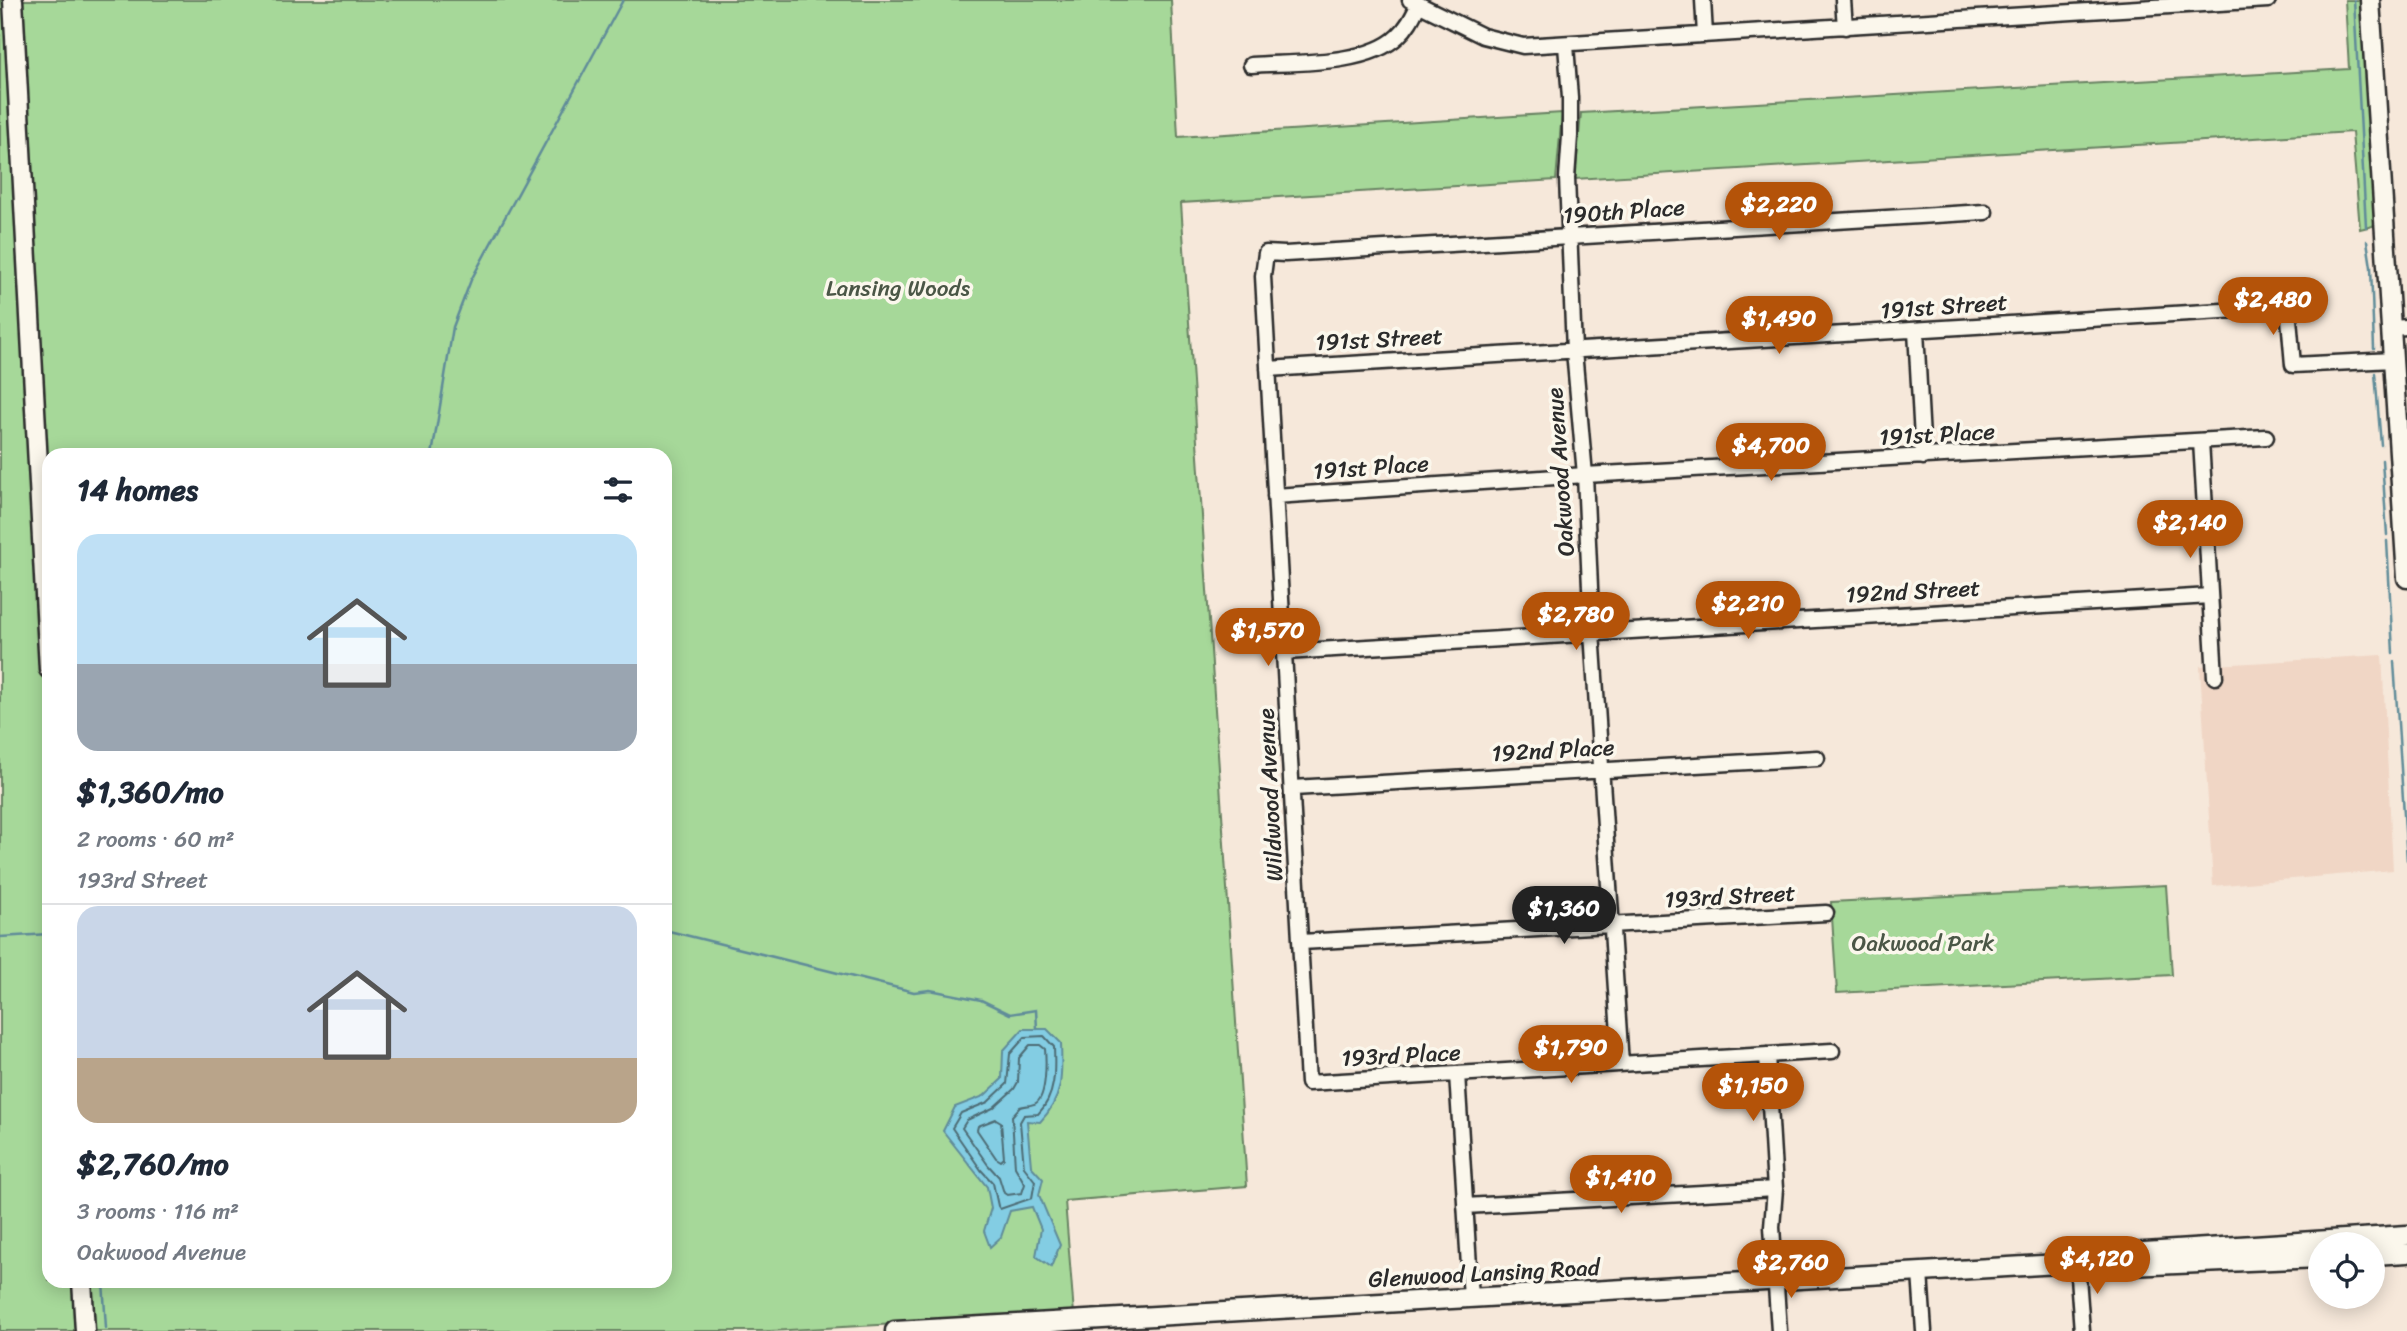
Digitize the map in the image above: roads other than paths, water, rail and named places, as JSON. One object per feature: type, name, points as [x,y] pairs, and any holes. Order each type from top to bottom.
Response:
[{"type":"main road","points":[[13,0],[42,539]]},
{"type":"main road","points":[[2370,0],[2399,328],[2393,360],[2407,578]]},
{"type":"main road","name":"Glenwood Lansing Road","points":[[2077,1263],[2129,1253],[2407,1235]]},
{"type":"main road","points":[[2385,1254],[2407,1253]]},
{"type":"main road","name":"Glenwood Lansing Road","points":[[895,1331],[2077,1263],[2129,1266],[2308,1259]]},
{"type":"main road","points":[[82,1288],[85,1331]]},
{"type":"street","points":[[1703,0],[1705,36]]},
{"type":"street","points":[[1843,0],[1845,27]]},
{"type":"street","points":[[1251,65],[1337,59],[1373,53],[1400,35],[1415,2],[1497,41],[1523,46],[2268,0]]},
{"type":"street","name":"Oakwood Avenue","points":[[1566,45],[1570,98],[1567,178],[1574,351],[1585,475],[1592,632],[1620,1064]]},
{"type":"street","name":"190th Place","points":[[1265,253],[1570,238],[1985,212]]},
{"type":"street","name":"Wildwood Avenue","points":[[1265,253],[1263,276],[1308,1083]]},
{"type":"street","name":"191st Street","points":[[1268,369],[2288,307],[2293,365],[2393,360]]},
{"type":"street","points":[[1916,331],[1923,457]]},
{"type":"street","name":"191st Place","points":[[1275,496],[1585,475],[2266,437]]},
{"type":"street","points":[[2201,441],[2215,677]]},
{"type":"street","name":"192nd Street","points":[[1284,652],[2210,596]]},
{"type":"street","name":"192nd Place","points":[[1293,788],[1816,758]]},
{"type":"street","name":"193rd Street","points":[[1301,942],[1826,914]]},
{"type":"street","name":"193rd Place","points":[[1308,1083],[1832,1051]]},
{"type":"street","points":[[1767,1055],[1775,1189],[1772,1227],[1779,1331]]},
{"type":"street","points":[[1457,1074],[1471,1298]]},
{"type":"street","points":[[1465,1206],[1775,1189]]},
{"type":"street","points":[[2077,1263],[2082,1331]]},
{"type":"street","points":[[1920,1273],[1924,1331]]},
{"type":"water","points":[[1023,1029],[1047,1029],[1061,1043],[1060,1085],[1054,1104],[1040,1122],[1027,1121],[1031,1166],[1043,1179],[1039,1195],[1060,1245],[1051,1267],[1036,1256],[1041,1229],[1032,1207],[1010,1211],[1001,1237],[990,1247],[984,1231],[991,1208],[987,1187],[943,1131],[955,1107],[984,1096],[1002,1079],[1003,1051]]},
{"type":"waterway","points":[[433,448],[453,327],[471,280],[623,0]]},
{"type":"waterway","points":[[2354,0],[2366,227]]},
{"type":"waterway","points":[[2367,241],[2371,267],[2374,349]]},
{"type":"waterway","points":[[2375,373],[2381,445]]},
{"type":"waterway","points":[[2382,460],[2387,535]]},
{"type":"waterway","points":[[2387,541],[2393,653]]},
{"type":"waterway","points":[[2394,662],[2407,860]]},
{"type":"waterway","points":[[672,932],[914,992],[930,990],[981,1000],[1010,1014],[1036,1010],[1037,1029]]},
{"type":"waterway","points":[[0,937],[42,934]]},
{"type":"waterway","points":[[103,1288],[106,1328]]},
{"type":"park label","name":"Lansing Woods","points":[[898,288]]},
{"type":"park label","name":"Oakwood Park","points":[[1923,943]]}]
